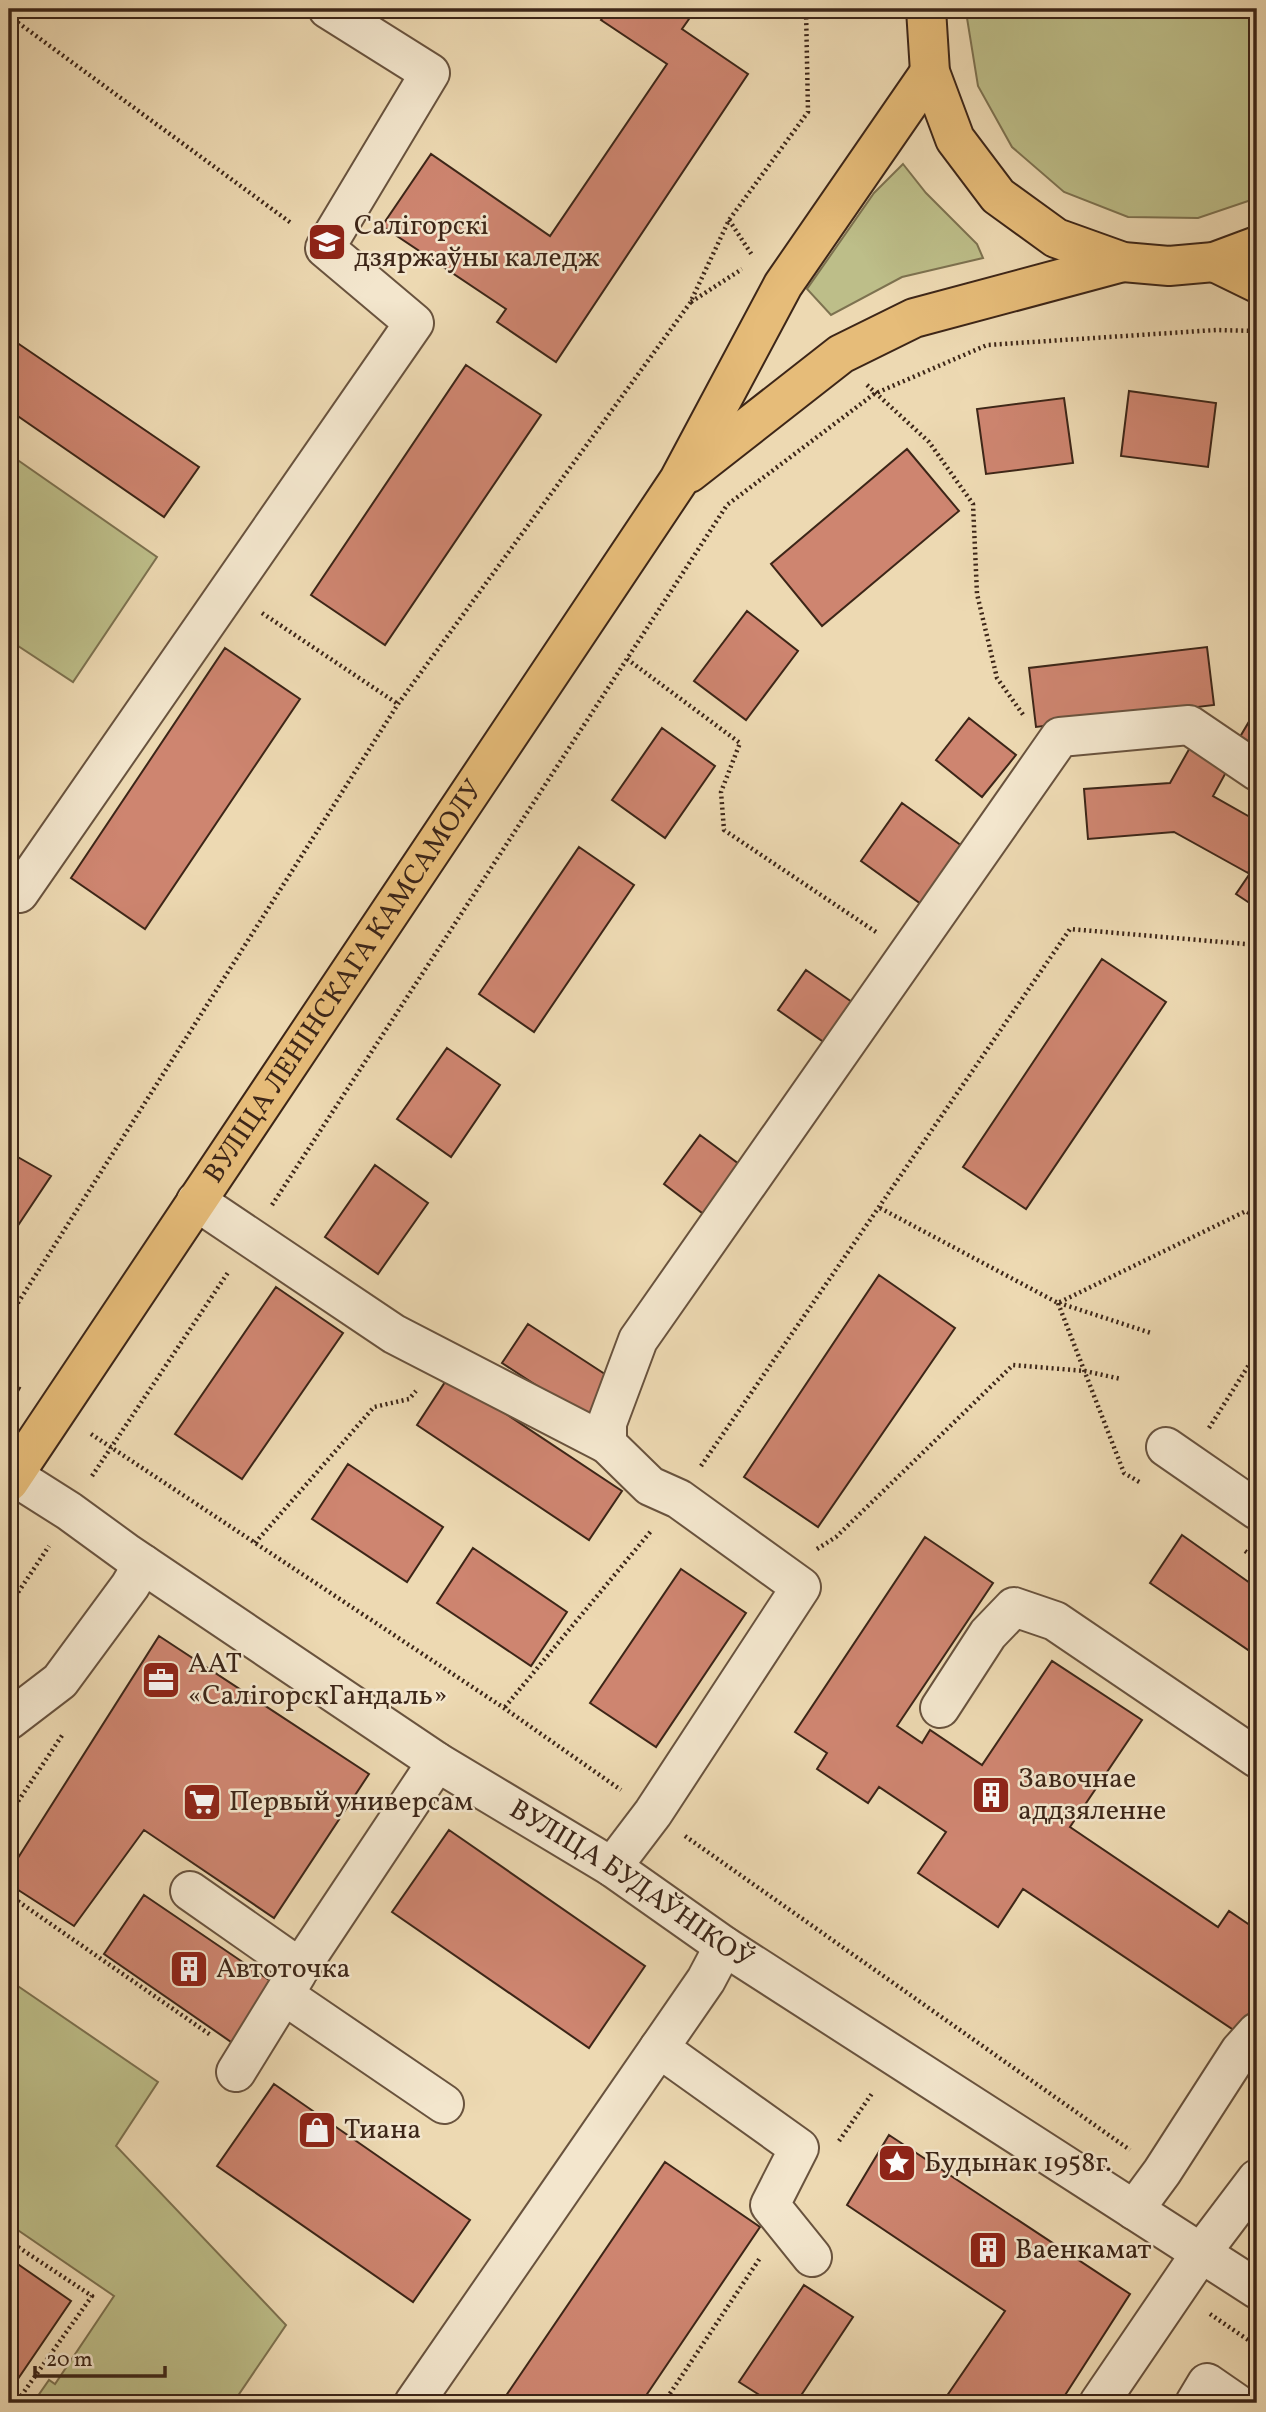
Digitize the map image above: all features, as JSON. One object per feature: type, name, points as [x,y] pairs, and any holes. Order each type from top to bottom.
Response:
[{"type":"main road","points":[[926,9],[930,72],[955,139],[998,196],[1056,238],[1123,262],[1169,266],[1214,262],[1257,246]]},
{"type":"main road","name":"ВУЛІЦА ЛЕНІНСКАГА КАМСАМОЛУ","points":[[10,1477],[679,480],[783,285],[930,72]]},
{"type":"main road","name":"ВУЛІЦА ЛЕНІНСКАГА КАМСАМОЛУ","points":[[679,480],[841,354],[889,330],[914,318],[1123,262]]},
{"type":"main road","points":[[1214,262],[1257,283]]},
{"type":"street","points":[[19,893],[414,323],[325,248],[430,73],[328,9]]},
{"type":"street","points":[[607,1444],[607,1423],[638,1340],[1060,737],[1189,725],[1257,771]]},
{"type":"street","points":[[196,1202],[394,1334],[607,1444],[650,1486],[678,1499],[800,1587],[653,1813],[612,1867]]},
{"type":"street","points":[[1166,1447],[1257,1510]]},
{"type":"street","name":"ВУЛІЦА БУДАЎНІКОЎ","points":[[10,1477],[69,1511],[437,1762],[612,1867],[724,1946],[1257,2288]]},
{"type":"street","points":[[9,1720],[60,1681],[130,1586],[143,1563]]},
{"type":"street","points":[[940,1708],[988,1634],[1014,1607],[1055,1621],[1257,1758]]},
{"type":"street","points":[[240,2065],[437,1762]]},
{"type":"street","points":[[190,1891],[292,1982],[444,2104]]},
{"type":"street","points":[[414,2403],[706,1980],[724,1946]]},
{"type":"street","points":[[1133,2210],[1162,2172],[1240,2051],[1257,2032]]},
{"type":"street","points":[[659,2048],[799,2148],[770,2205],[812,2257]]},
{"type":"street","points":[[1099,2403],[1201,2253],[1257,2179]]},
{"type":"street","points":[[1195,2403],[1206,2383],[1236,2403]]},
{"type":"path","points":[[9,1317],[398,704],[690,303],[729,220],[807,112],[806,9]]},
{"type":"path","points":[[9,16],[325,248]]},
{"type":"path","points":[[729,220],[756,260]]},
{"type":"path","points":[[690,303],[745,267]]},
{"type":"path","points":[[111,1447],[250,1239],[727,505],[874,394],[987,345],[1216,330],[1257,331]]},
{"type":"path","points":[[874,394],[929,442],[973,504],[977,594],[998,678],[1050,752]]},
{"type":"path","points":[[229,590],[398,704]]},
{"type":"path","points":[[627,659],[740,743],[722,792],[724,830],[908,954]]},
{"type":"path","points":[[504,1708],[678,1499],[1070,929],[1257,944]]},
{"type":"path","points":[[880,1208],[1058,1303],[1151,1333]]},
{"type":"path","points":[[1058,1303],[1246,1210],[1257,1218]]},
{"type":"path","points":[[1205,1433],[1257,1352]]},
{"type":"path","points":[[255,1542],[374,1407],[409,1399],[443,1360]]},
{"type":"path","points":[[781,1572],[836,1537],[1013,1365],[1085,1371],[1121,1379]]},
{"type":"path","points":[[9,1606],[55,1537]]},
{"type":"path","points":[[9,1895],[240,2065]]},
{"type":"path","points":[[9,2241],[92,2297],[16,2403]]},
{"type":"green space","points":[[969,9],[1257,9],[1257,198],[1198,218],[1128,217],[1064,192],[1012,147],[978,86],[967,18]]},
{"type":"green space","points":[[903,164],[926,193],[977,244],[983,258],[902,277],[831,315],[807,289],[874,193]]},
{"type":"green space","points":[[9,454],[157,557],[73,682],[9,640]]},
{"type":"green space","points":[[9,1980],[158,2082],[116,2146],[286,2325],[233,2403],[33,2403],[49,2380],[55,2384],[114,2296],[9,2224]]},
{"type":"building","points":[[609,9],[696,9],[682,29],[748,74],[556,362],[497,322],[506,309],[382,226],[431,154],[550,236],[667,64],[601,20]]},
{"type":"building","points":[[13,340],[199,467],[164,517],[9,410],[9,346]]},
{"type":"building","points":[[466,365],[541,415],[385,645],[311,595]]},
{"type":"building","points":[[1129,391],[1216,403],[1208,467],[1121,456]]},
{"type":"building","points":[[1064,398],[1073,463],[986,474],[977,409]]},
{"type":"building","points":[[907,449],[959,511],[822,626],[771,564]]},
{"type":"building","points":[[747,611],[798,651],[746,720],[694,681]]},
{"type":"building","points":[[1207,647],[1214,705],[1036,727],[1029,668]]},
{"type":"building","points":[[225,648],[300,699],[145,929],[71,878]]},
{"type":"building","points":[[1257,708],[1257,754],[1237,742]]},
{"type":"building","points":[[969,718],[1016,755],[982,797],[936,760]]},
{"type":"building","points":[[662,728],[715,766],[665,838],[612,800]]},
{"type":"building","points":[[1192,744],[1230,765],[1213,796],[1257,821],[1257,856],[1248,873],[1174,832],[1088,839],[1084,789],[1170,783]]},
{"type":"building","points":[[902,803],[969,851],[928,909],[861,861]]},
{"type":"building","points":[[579,847],[634,885],[534,1032],[479,994]]},
{"type":"building","points":[[1257,863],[1257,908],[1236,894]]},
{"type":"building","points":[[1102,959],[1166,1002],[1026,1209],[963,1167]]},
{"type":"building","points":[[806,970],[862,1009],[835,1050],[778,1010]]},
{"type":"building","points":[[447,1048],[500,1085],[451,1157],[397,1119]]},
{"type":"building","points":[[700,1135],[747,1170],[710,1219],[664,1184]]},
{"type":"building","points":[[9,1152],[51,1176],[9,1239]]},
{"type":"building","points":[[375,1165],[428,1203],[378,1274],[325,1237]]},
{"type":"building","points":[[879,1275],[955,1328],[818,1527],[744,1477]]},
{"type":"building","points":[[276,1287],[343,1333],[242,1479],[175,1434]]},
{"type":"building","points":[[528,1324],[614,1380],[588,1419],[502,1363]]},
{"type":"building","points":[[449,1376],[622,1491],[589,1540],[417,1425]]},
{"type":"building","points":[[348,1464],[443,1527],[407,1582],[312,1519]]},
{"type":"building","points":[[1182,1535],[1257,1588],[1257,1656],[1150,1583]]},
{"type":"building","name":"Завочнае аддзяленне","points":[[925,1537],[993,1583],[897,1726],[922,1743],[930,1730],[982,1765],[1052,1661],[1142,1720],[1070,1827],[1218,1927],[1229,1911],[1257,1930],[1257,2018],[1244,2037],[1023,1889],[998,1927],[918,1873],[946,1832],[879,1787],[868,1803],[817,1769],[827,1753],[795,1732]]},
{"type":"building","points":[[473,1548],[567,1612],[531,1666],[437,1603]]},
{"type":"building","points":[[681,1569],[746,1613],[656,1747],[590,1703]]},
{"type":"building","name":"Первый универсам","points":[[159,1636],[369,1774],[274,1918],[144,1830],[74,1926],[9,1884],[9,1872]]},
{"type":"building","points":[[449,1830],[645,1966],[589,2048],[392,1912]]},
{"type":"building","name":"Автоточка","points":[[144,1895],[275,1984],[234,2044],[104,1954]]},
{"type":"building","points":[[274,2084],[470,2220],[413,2302],[217,2166]]},
{"type":"building","name":"Ваенкамат","points":[[889,2135],[1130,2294],[1060,2403],[942,2403],[1005,2311],[847,2205]]},
{"type":"building","points":[[665,2162],[760,2227],[641,2403],[501,2403]]},
{"type":"building","points":[[9,2258],[71,2301],[9,2392]]},
{"type":"building","points":[[804,2285],[853,2317],[796,2403],[772,2403],[739,2382]]},
{"type":"place","name":"Салігорскі дзяржаўны каледж","points":[[327,242]]},
{"type":"place","name":"ААТ «СалігорскГандаль»","points":[[161,1680]]},
{"type":"place","name":"Завочнае аддзяленне","points":[[991,1795]]},
{"type":"place","name":"Первый универсам","points":[[202,1802]]},
{"type":"place","name":"Автоточка","points":[[189,1969]]},
{"type":"place","name":"Тиана","points":[[317,2130]]},
{"type":"place","name":"Будынак 1958г.","points":[[897,2163]]},
{"type":"place","name":"Ваенкамат","points":[[988,2250]]}]
